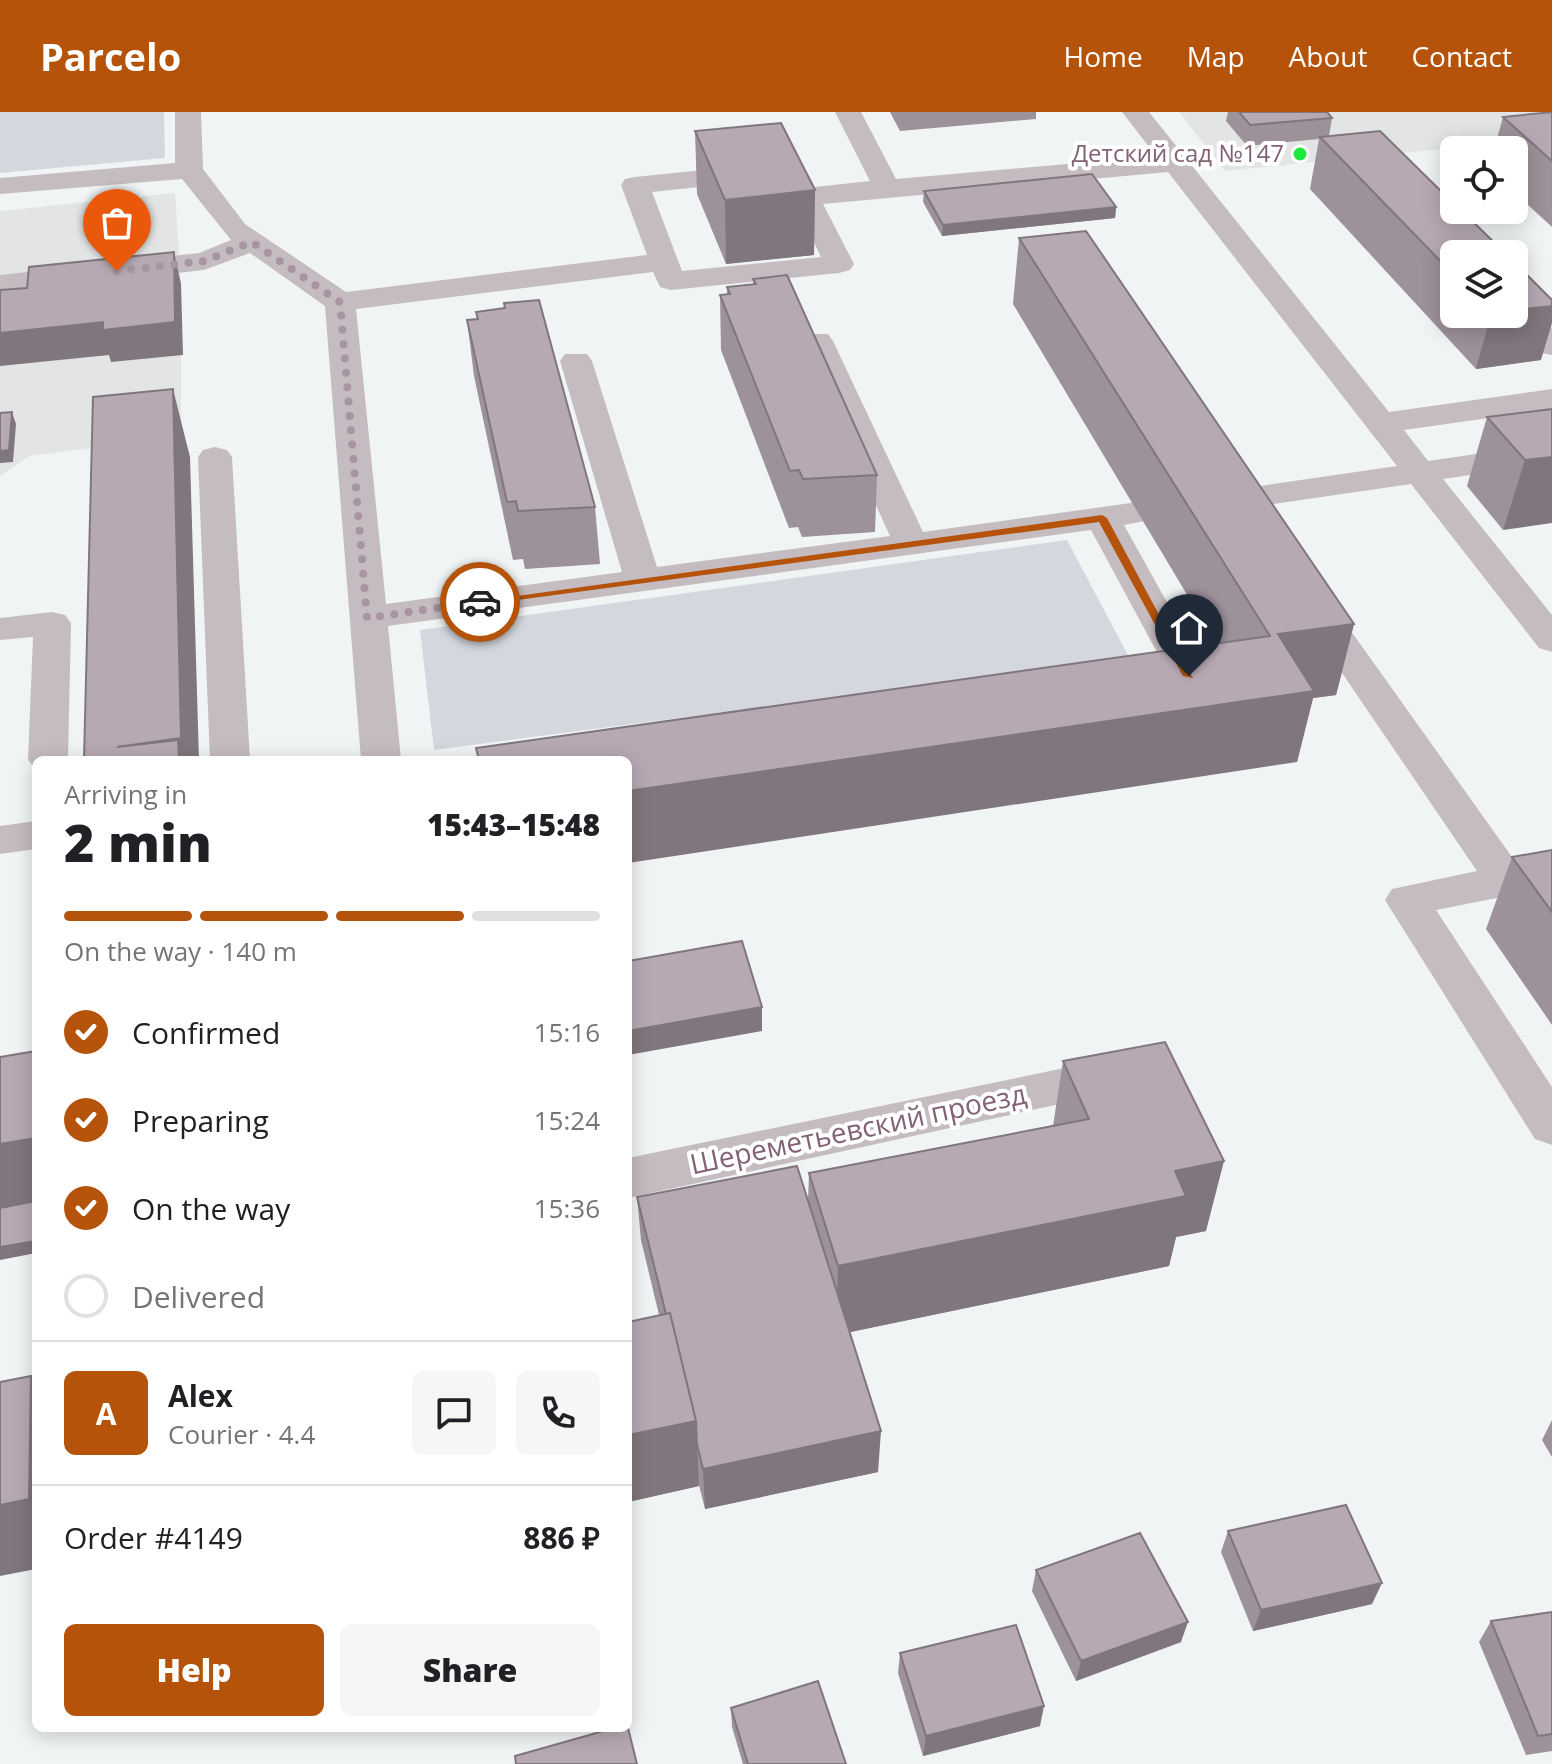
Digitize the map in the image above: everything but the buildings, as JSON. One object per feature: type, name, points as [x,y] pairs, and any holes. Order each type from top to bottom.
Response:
[{"type":"street","points":[[188,112],[189,170],[235,230],[340,302],[664,262]]},
{"type":"street","points":[[848,112],[887,188]]},
{"type":"street","points":[[1135,112],[1552,640]]},
{"type":"street","points":[[806,197],[1174,163]]},
{"type":"street","points":[[792,169],[806,197],[839,264],[671,281],[635,185],[792,169]]},
{"type":"street","points":[[0,186],[189,170]]},
{"type":"street","points":[[0,284],[204,261],[252,242]]},
{"type":"street","points":[[340,302],[381,756]]},
{"type":"street","points":[[1528,321],[1552,346]]},
{"type":"street","points":[[817,341],[911,544]]},
{"type":"street","points":[[576,361],[643,580]]},
{"type":"street","points":[[1382,423],[1552,399]]},
{"type":"street","points":[[1267,538],[1225,492],[1421,472],[1552,453]]},
{"type":"street","points":[[215,457],[230,756]]},
{"type":"street","points":[[367,618],[1120,516],[1189,676],[1126,684]]},
{"type":"street","points":[[1294,577],[1506,881]]},
{"type":"street","points":[[0,629],[52,623],[48,756]]},
{"type":"street","points":[[0,840],[32,836]]},
{"type":"street","points":[[1552,872],[1407,900],[1552,1126]]},
{"type":"street","name":"Шереметьевский проезд","points":[[632,1177],[1089,1081]]},
{"type":"shaded area","points":[[0,112],[164,112],[165,158],[0,173]]},
{"type":"shaded area","name":"Детский сад №147","points":[[1179,112],[1552,112],[1552,138],[1528,140],[1528,136],[1440,136],[1440,149],[1225,171]]},
{"type":"shaded area","points":[[175,193],[181,284],[181,437],[29,456],[0,476],[0,211]]},
{"type":"shaded area","points":[[1067,540],[1130,659],[434,750],[420,630]]},
{"type":"way so far","points":[[117,271],[204,261],[252,242],[340,302],[367,618],[480,602]]},
{"type":"place","name":"Детский сад №147","points":[[1300,154]]},
{"type":"route","points":[[480,602],[1102,518],[1189,676]]}]
